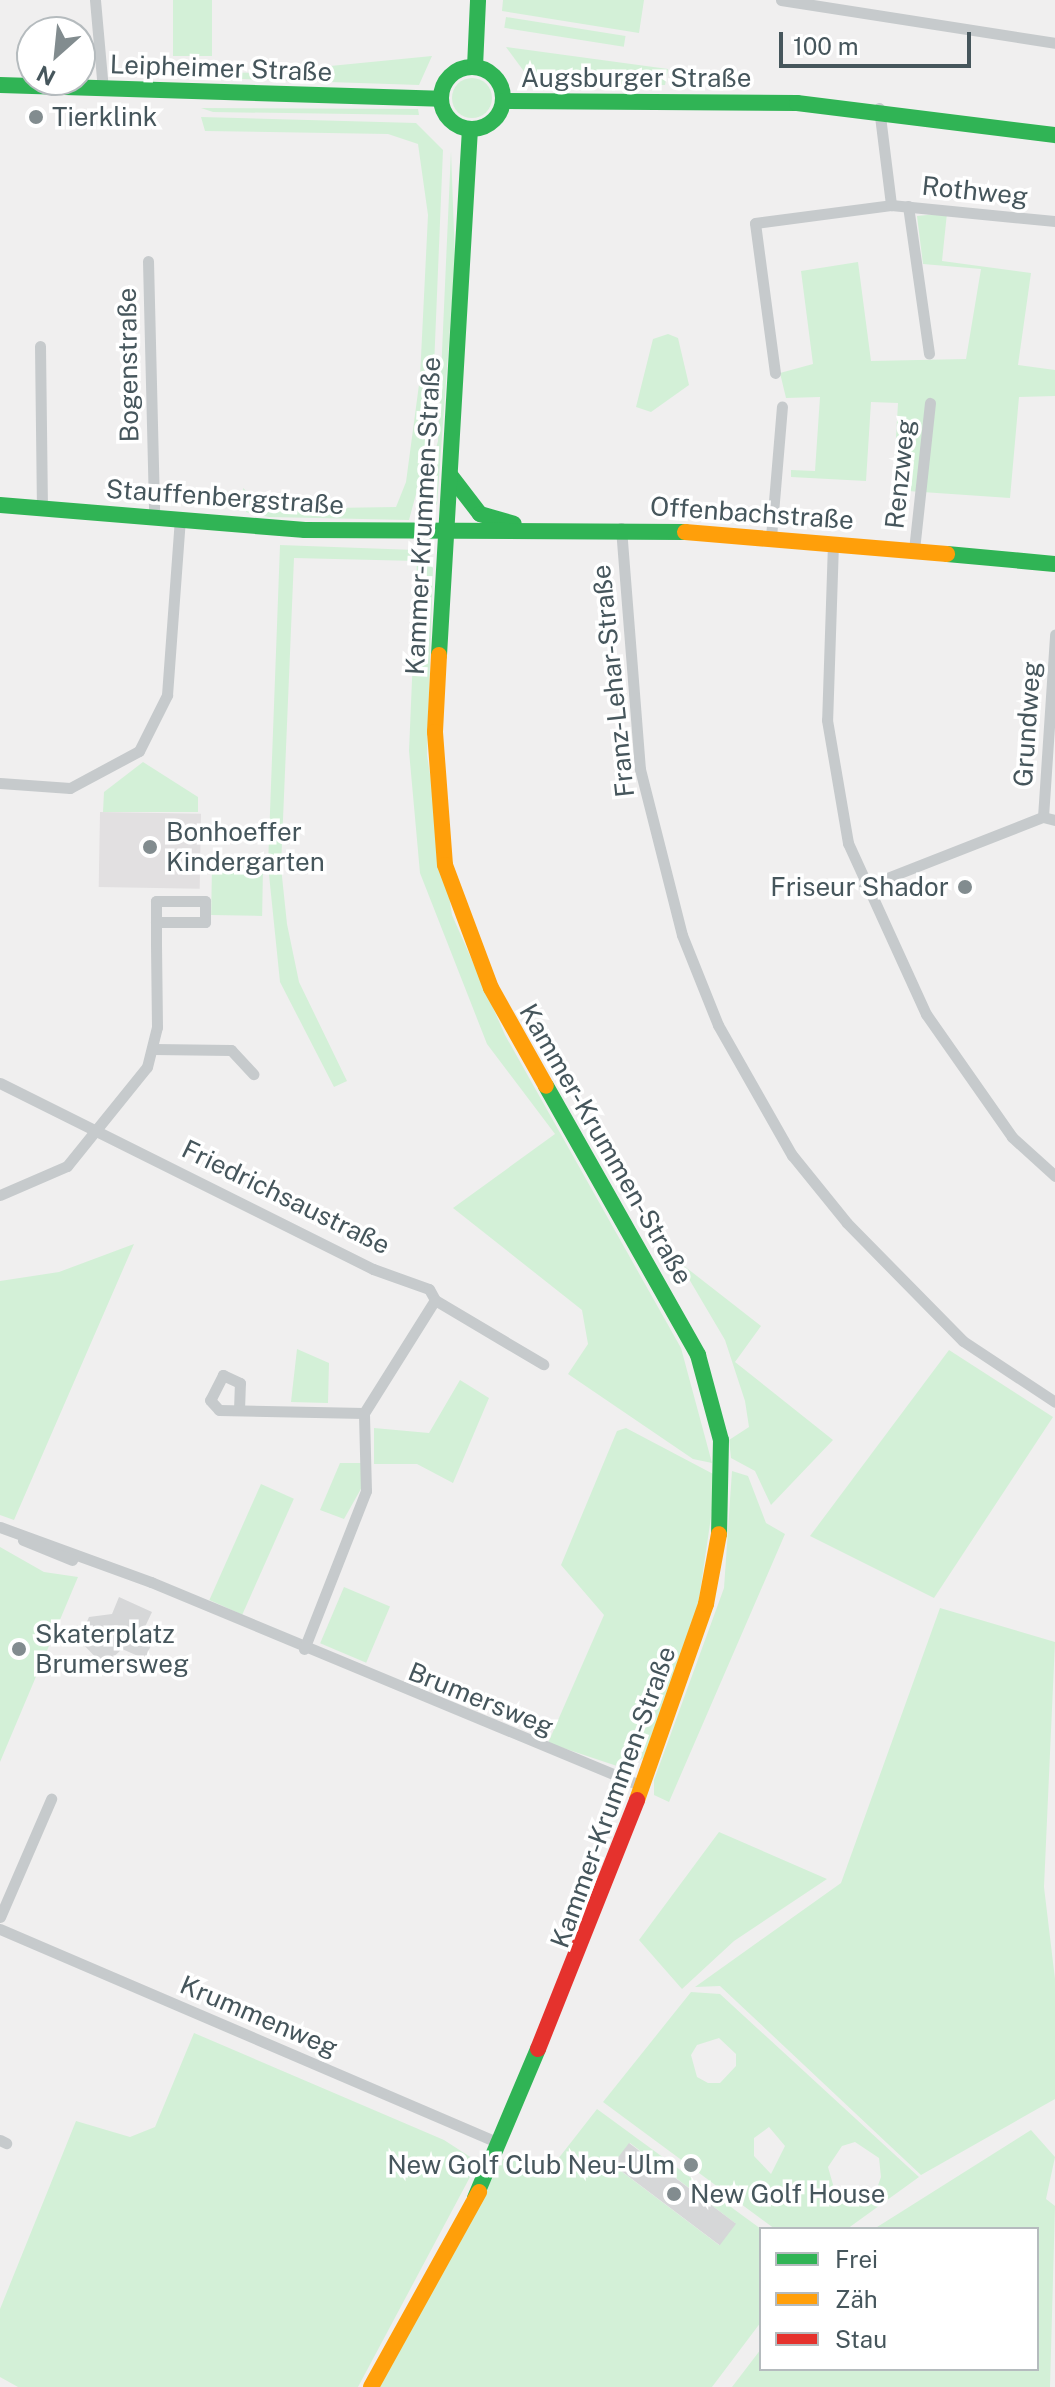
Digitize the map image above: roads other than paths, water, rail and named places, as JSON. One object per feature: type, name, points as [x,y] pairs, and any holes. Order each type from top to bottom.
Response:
[{"type":"street","points":[[95,0],[103,89]]},
{"type":"street","points":[[475,67],[478,0]]},
{"type":"street","points":[[781,0],[1055,43]]},
{"type":"street","points":[[475,67],[499,82],[503,101],[496,118],[470,129],[446,116],[440,99],[446,79],[475,67]]},
{"type":"street","name":"Leipheimer Straße","points":[[0,85],[440,99]]},
{"type":"street","name":"Augsburger Straße","points":[[503,101],[879,108],[1055,135]]},
{"type":"street","points":[[879,108],[891,205]]},
{"type":"street","name":"Kammer-Krummen-Straße","points":[[371,2387],[475,2198],[495,2170],[499,2143],[577,1967],[717,1566],[721,1440],[698,1355],[491,988],[445,865],[435,760],[445,533],[470,129]]},
{"type":"street","name":"Rothweg","points":[[775,373],[755,223],[891,205],[1055,221]]},
{"type":"street","points":[[908,206],[929,354]]},
{"type":"street","name":"Bogenstraße","points":[[148,261],[154,515]]},
{"type":"street","points":[[40,346],[42,507]]},
{"type":"street","name":"Renzweg","points":[[914,550],[930,403]]},
{"type":"street","points":[[771,537],[782,406]]},
{"type":"street","points":[[449,466],[458,492],[480,514],[532,528]]},
{"type":"street","name":"Stauffenbergstraße","points":[[0,505],[445,533]]},
{"type":"street","points":[[0,783],[70,788],[139,751],[167,695],[180,518]]},
{"type":"street","name":"Offenbachstraße","points":[[445,533],[621,527],[771,537],[1055,564]]},
{"type":"street","name":"Franz-Lehar-Straße","points":[[621,527],[640,769],[682,935],[718,1025],[792,1155],[879,1260],[963,1341],[1055,1402]]},
{"type":"street","points":[[833,543],[827,720],[836,795],[864,887],[916,997],[971,1085],[1054,1172]]},
{"type":"street","name":"Grundweg","points":[[1049,818],[1055,634]]},
{"type":"street","points":[[864,887],[1049,818]]},
{"type":"street","points":[[0,1195],[67,1166],[102,1129],[154,1049],[156,901],[205,901],[205,922],[156,922]]},
{"type":"street","points":[[154,1049],[231,1050],[253,1074]]},
{"type":"street","name":"Friedrichsaustraße","points":[[0,1083],[102,1129],[373,1269],[419,1283],[435,1300],[543,1364]]},
{"type":"street","points":[[304,1649],[363,1500],[364,1413],[435,1300]]},
{"type":"street","points":[[239,1410],[364,1413]]},
{"type":"street","name":"Brumersweg","points":[[5,1529],[52,1557],[89,1561],[642,1786]]},
{"type":"street","points":[[0,1917],[51,1799]]},
{"type":"street","name":"Krummenweg","points":[[0,1929],[499,2143]]},
{"type":"place","name":"Tierklink","points":[[36,117]]},
{"type":"place","name":"Bonhoeffer Kindergarten","points":[[150,847]]},
{"type":"place","name":"Friseur Shador","points":[[965,887]]},
{"type":"place","name":"Skaterplatz Brumersweg","points":[[19,1649]]},
{"type":"place","name":"New Golf Club Neu-Ulm","points":[[691,2165]]},
{"type":"place","name":"New Golf House","points":[[674,2194]]}]
